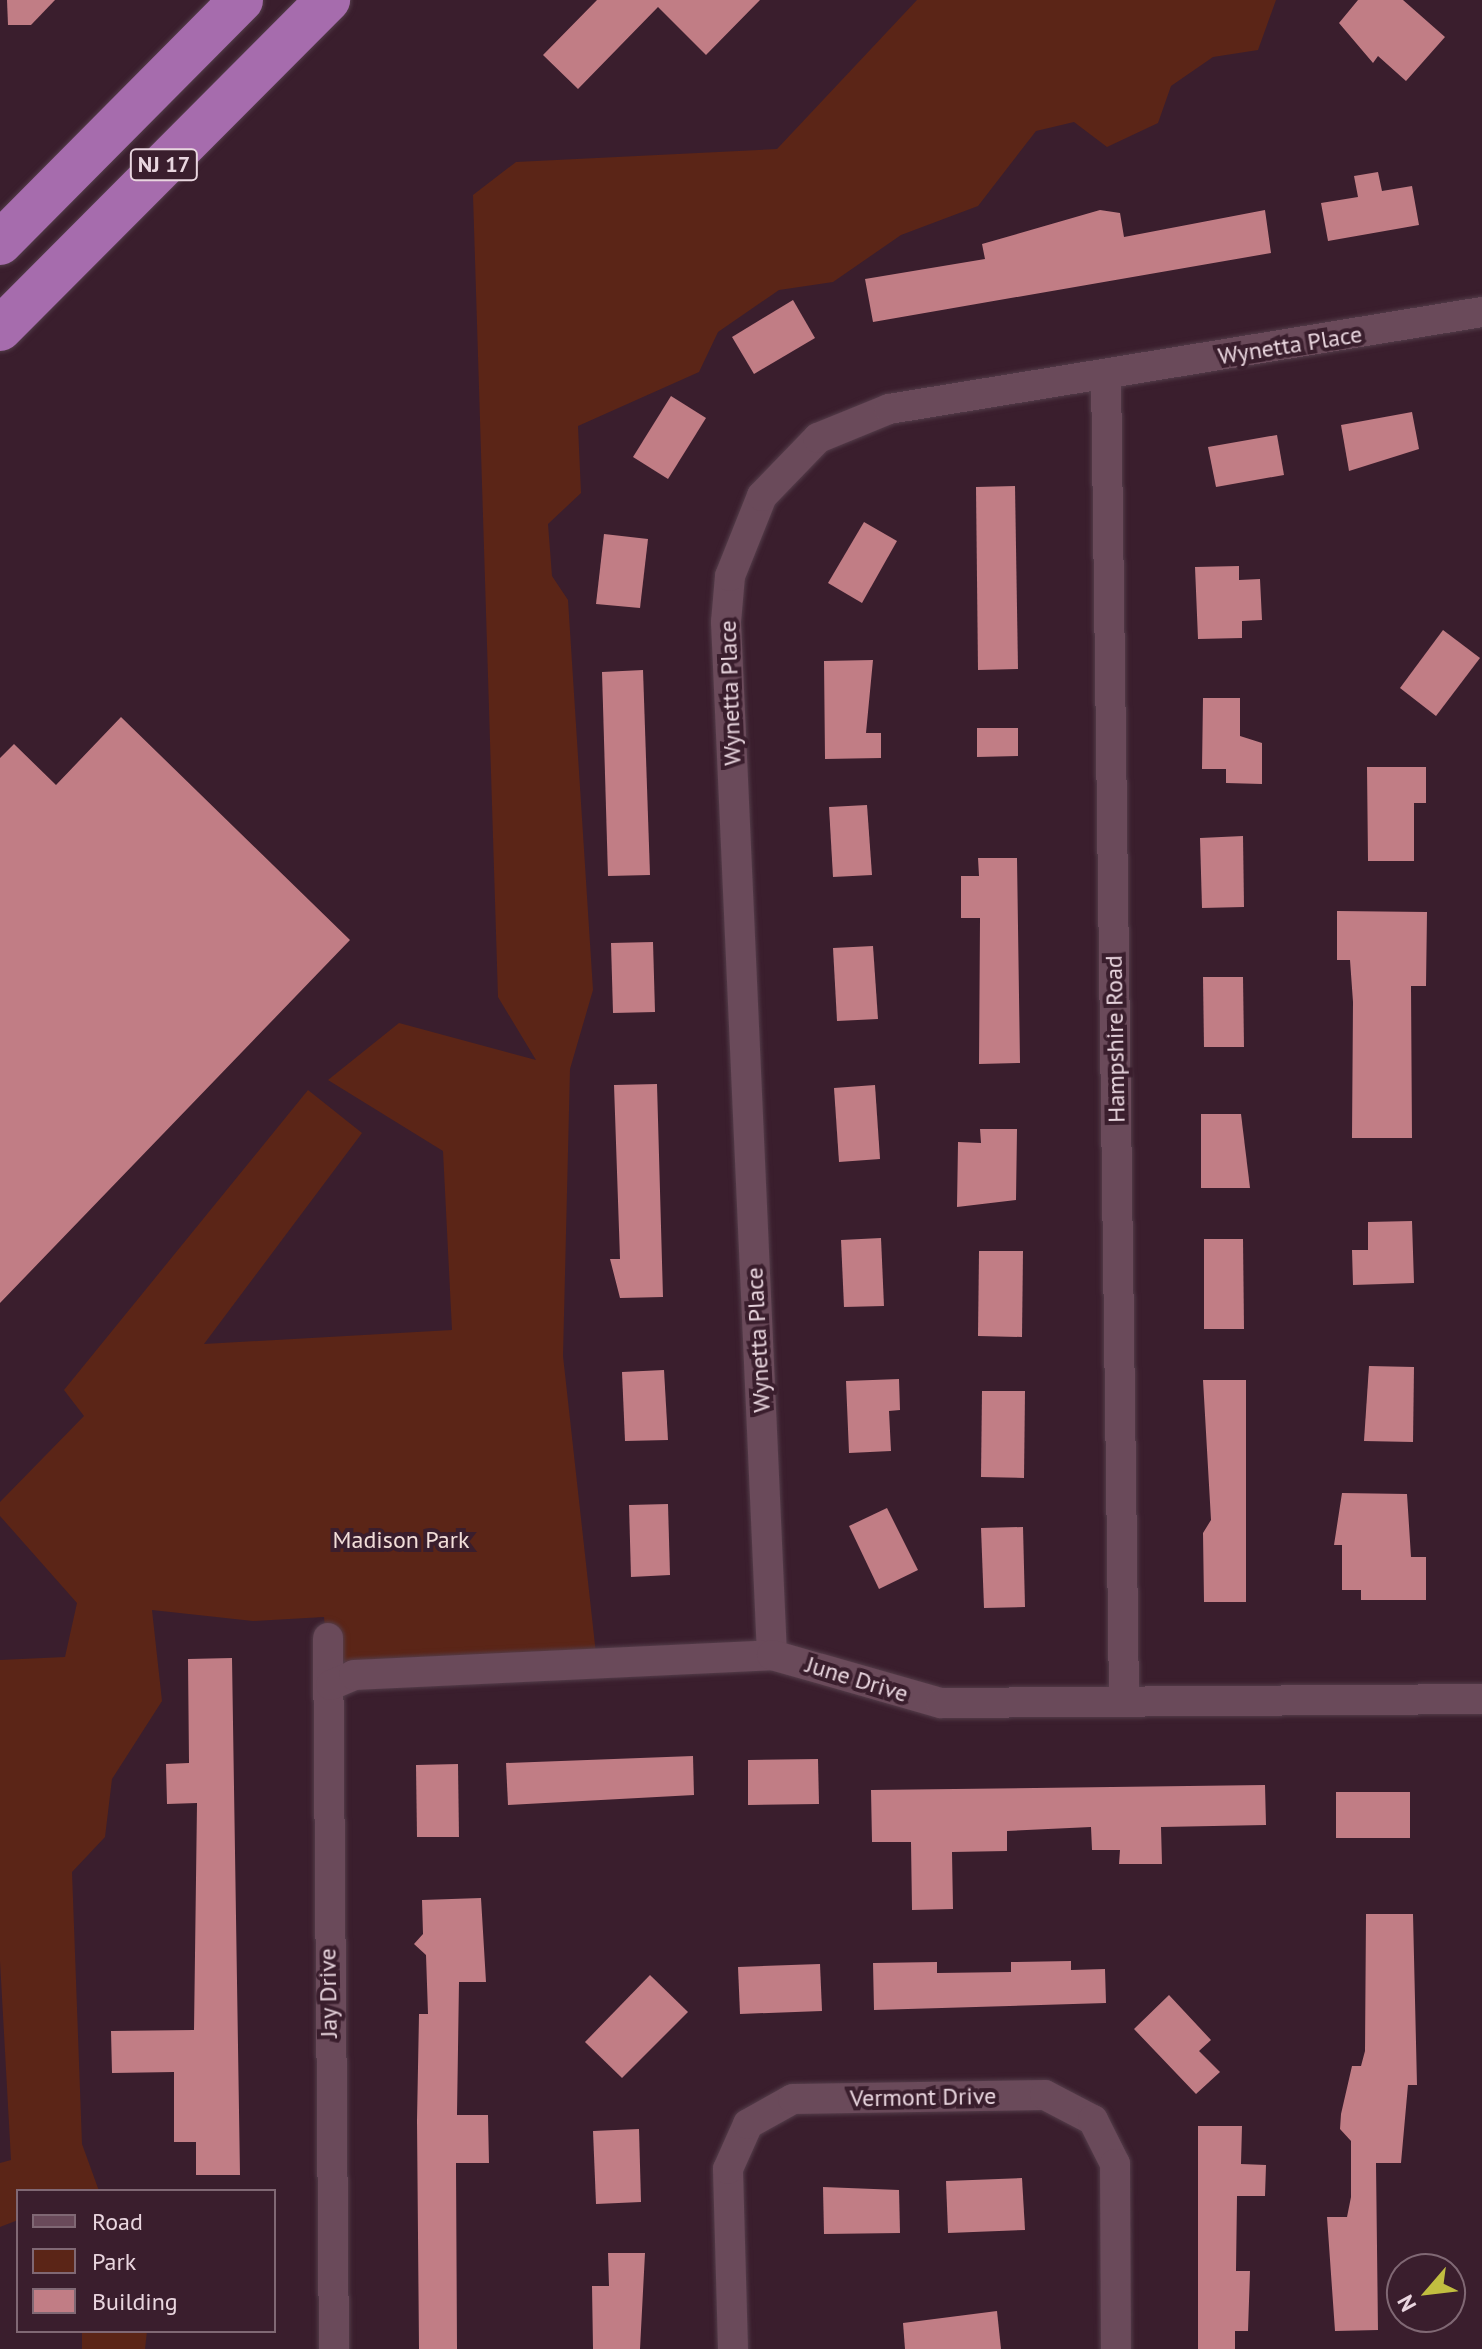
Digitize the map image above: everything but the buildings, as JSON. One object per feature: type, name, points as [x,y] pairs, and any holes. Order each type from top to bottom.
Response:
[{"type":"highway","name":"NJ 17","points":[[0,243],[241,0]]},
{"type":"highway","name":"NJ 17","points":[[0,329],[328,0]]},
{"type":"street","name":"Wynetta Place","points":[[772,1655],[726,622],[730,576],[762,496],[818,438],[889,409],[1482,312]]},
{"type":"street","name":"Hampshire Road","points":[[1106,375],[1124,1702]]},
{"type":"street","name":"Jay Drive","points":[[328,1638],[331,1685],[323,1713],[334,2349]]},
{"type":"street","name":"June Drive","points":[[331,1685],[354,1675],[772,1655],[941,1703],[1482,1699]]},
{"type":"street","name":"Vermont Drive","points":[[733,2349],[728,2169],[748,2124],[793,2099],[1045,2095],[1093,2120],[1115,2164],[1116,2349]]},
{"type":"green space","name":"Madison Park","points":[[917,0],[1276,0],[1258,50],[1213,57],[1171,86],[1158,123],[1107,147],[1074,122],[1036,131],[978,206],[901,235],[833,282],[779,290],[718,332],[699,372],[578,426],[581,493],[548,524],[552,576],[568,600],[593,990],[570,1069],[563,1356],[597,1663],[331,1685],[324,1617],[253,1621],[152,1610],[162,1701],[112,1779],[105,1837],[72,1872],[82,2144],[98,2189],[16,2189],[16,2221],[0,2227],[0,2163],[11,2160],[0,1961],[0,1660],[65,1657],[77,1603],[0,1516],[0,1502],[84,1416],[64,1390],[308,1090],[362,1133],[204,1344],[452,1330],[443,1151],[328,1080],[399,1023],[536,1060],[498,997],[473,195],[516,162],[777,149]]},
{"type":"green space","points":[[82,2333],[147,2333],[145,2349],[82,2349]]}]
